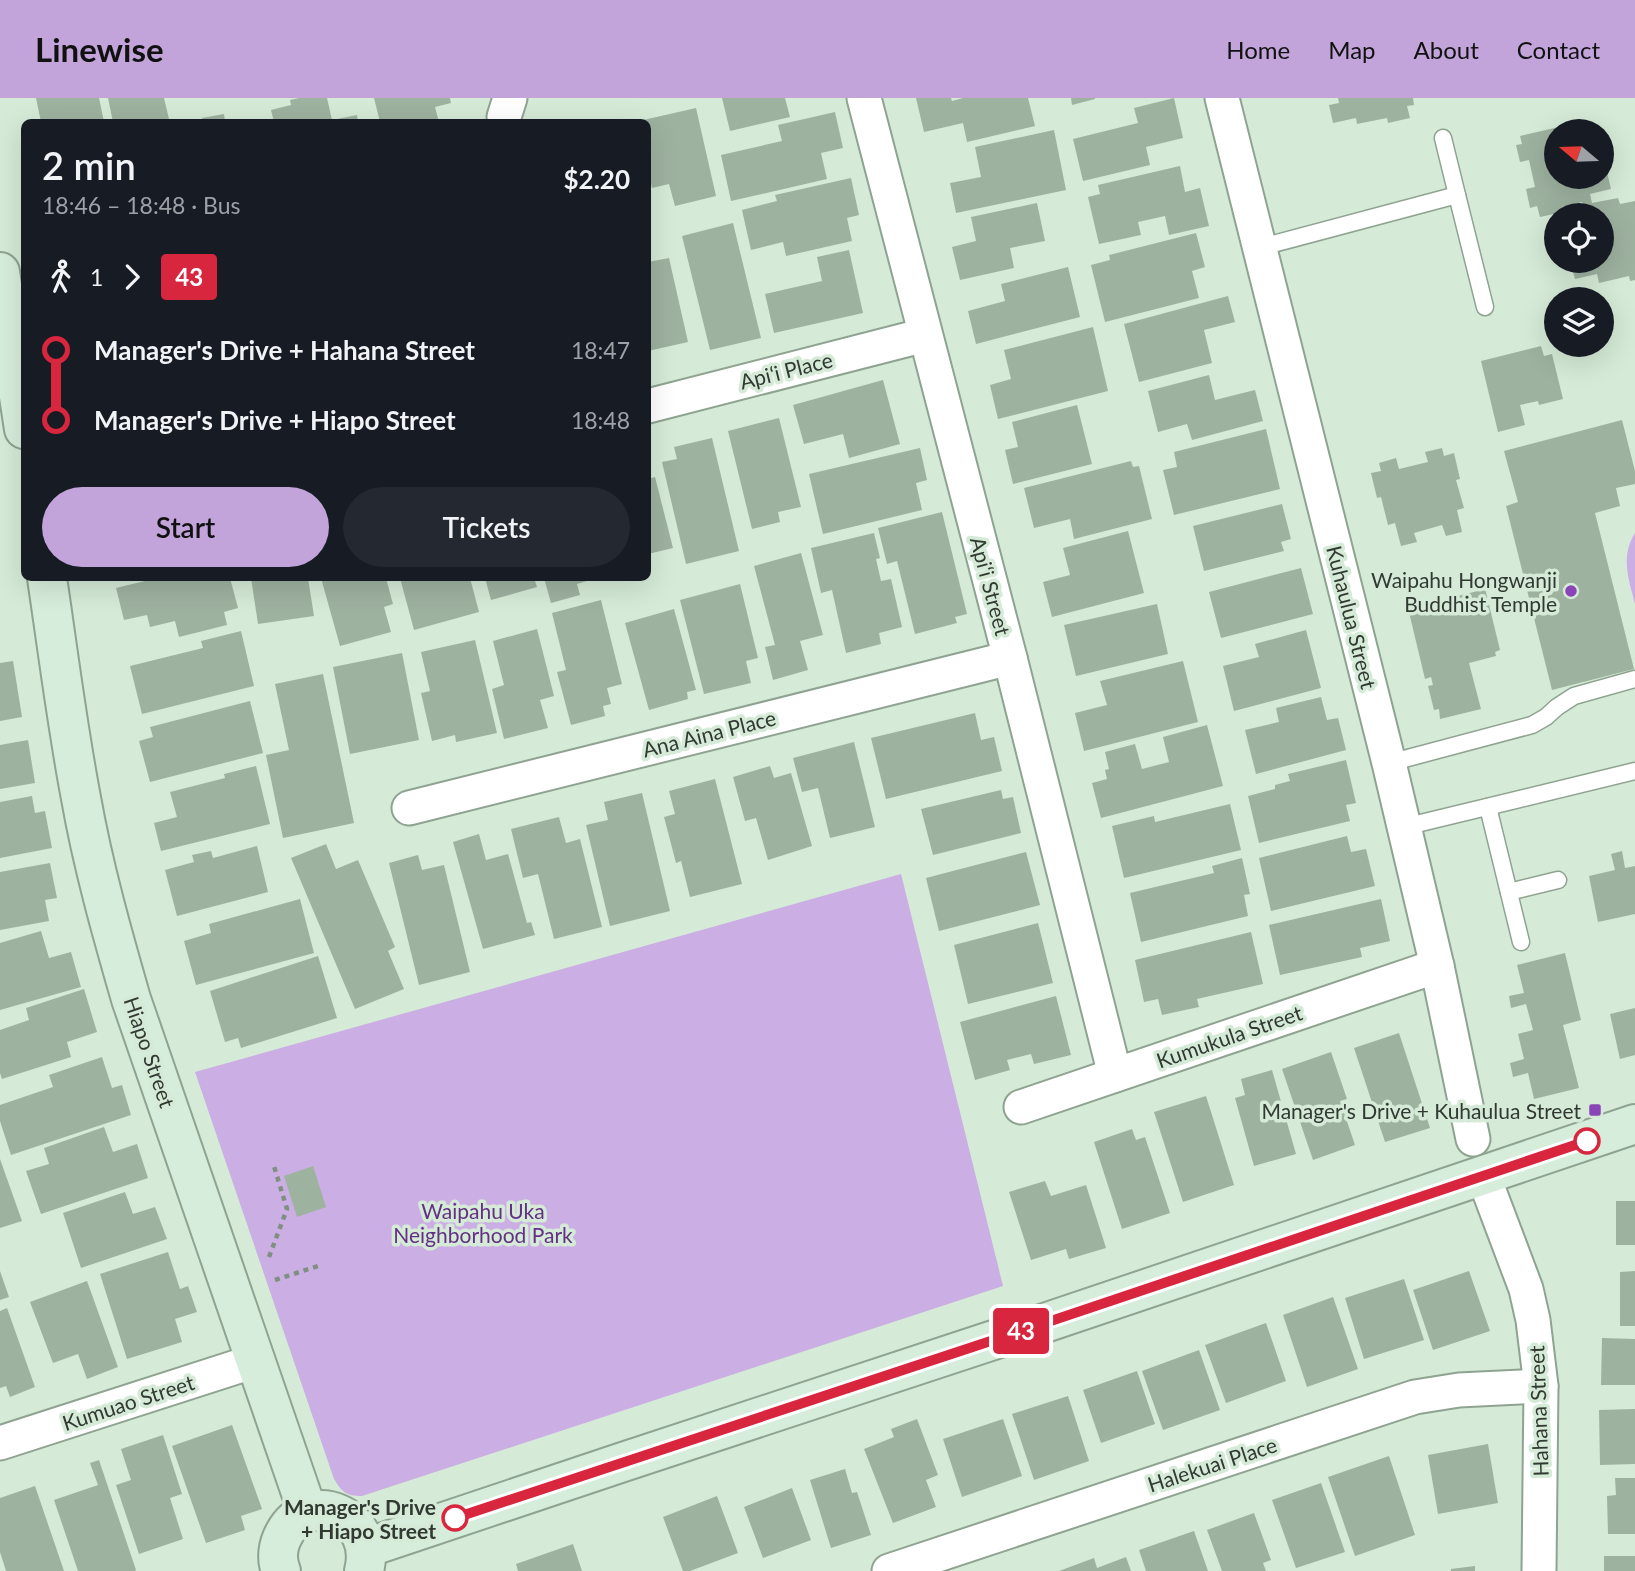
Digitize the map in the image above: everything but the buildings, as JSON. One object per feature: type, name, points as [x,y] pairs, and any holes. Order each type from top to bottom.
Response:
[{"type":"street","name":"Apiʻi Street","points":[[864,98],[1115,1074]]},
{"type":"street","name":"Kuhaulua Street","points":[[1222,98],[1389,763],[1437,966],[1473,1139]]},
{"type":"street","points":[[0,272],[21,409]]},
{"type":"street","name":"Apiʻi Place","points":[[651,404],[925,335]]},
{"type":"street","name":"Hiapo Street","points":[[47,581],[80,798],[99,885],[131,999],[308,1513]]},
{"type":"street","name":"Ana Aina Place","points":[[409,808],[1010,659]]},
{"type":"street","name":"Kumukula Street","points":[[1021,1107],[1437,966]]},
{"type":"street","points":[[276,1570],[280,1540],[286,1529],[296,1519],[308,1513],[320,1510],[345,1516],[362,1536],[365,1559],[636,1457],[1635,1125]]},
{"type":"street","name":"Hahana Street","points":[[1483,1175],[1526,1289],[1533,1320],[1541,1386],[1539,1571]]},
{"type":"street","name":"Kumuao Street","points":[[0,1443],[256,1361]]},
{"type":"street","name":"Halekuai Place","points":[[889,1571],[1415,1397],[1459,1390],[1541,1386]]},
{"type":"lane","points":[[1443,138],[1485,307]]},
{"type":"lane","points":[[1258,248],[1457,195]]},
{"type":"lane","points":[[1389,763],[1532,726],[1574,696],[1635,679]]},
{"type":"lane","points":[[1404,827],[1635,771]]},
{"type":"lane","points":[[1488,807],[1521,942]]},
{"type":"lane","points":[[1509,892],[1558,880]]},
{"type":"path","points":[[269,1257],[287,1209],[273,1163]]},
{"type":"path","points":[[275,1280],[318,1266]]},
{"type":"green space","points":[[1635,533],[1635,604],[1628,577],[1627,559],[1630,542]]},
{"type":"green space","name":"Waipahu Uka Neighborhood Park","points":[[901,874],[1003,1286],[362,1496],[348,1494],[342,1490],[334,1479],[195,1072]]},
{"type":"bus line","name":"43","points":[[455,1518],[1587,1141]]},
{"type":"place","name":"Waipahu Hongwanji Buddhist Temple","points":[[1571,591]]},
{"type":"place","name":"Manager's Drive + Kuhaulua Street","points":[[1595,1110]]},
{"type":"place","name":"Manager's Drive + Hiapo Street","points":[[455,1518]]}]
